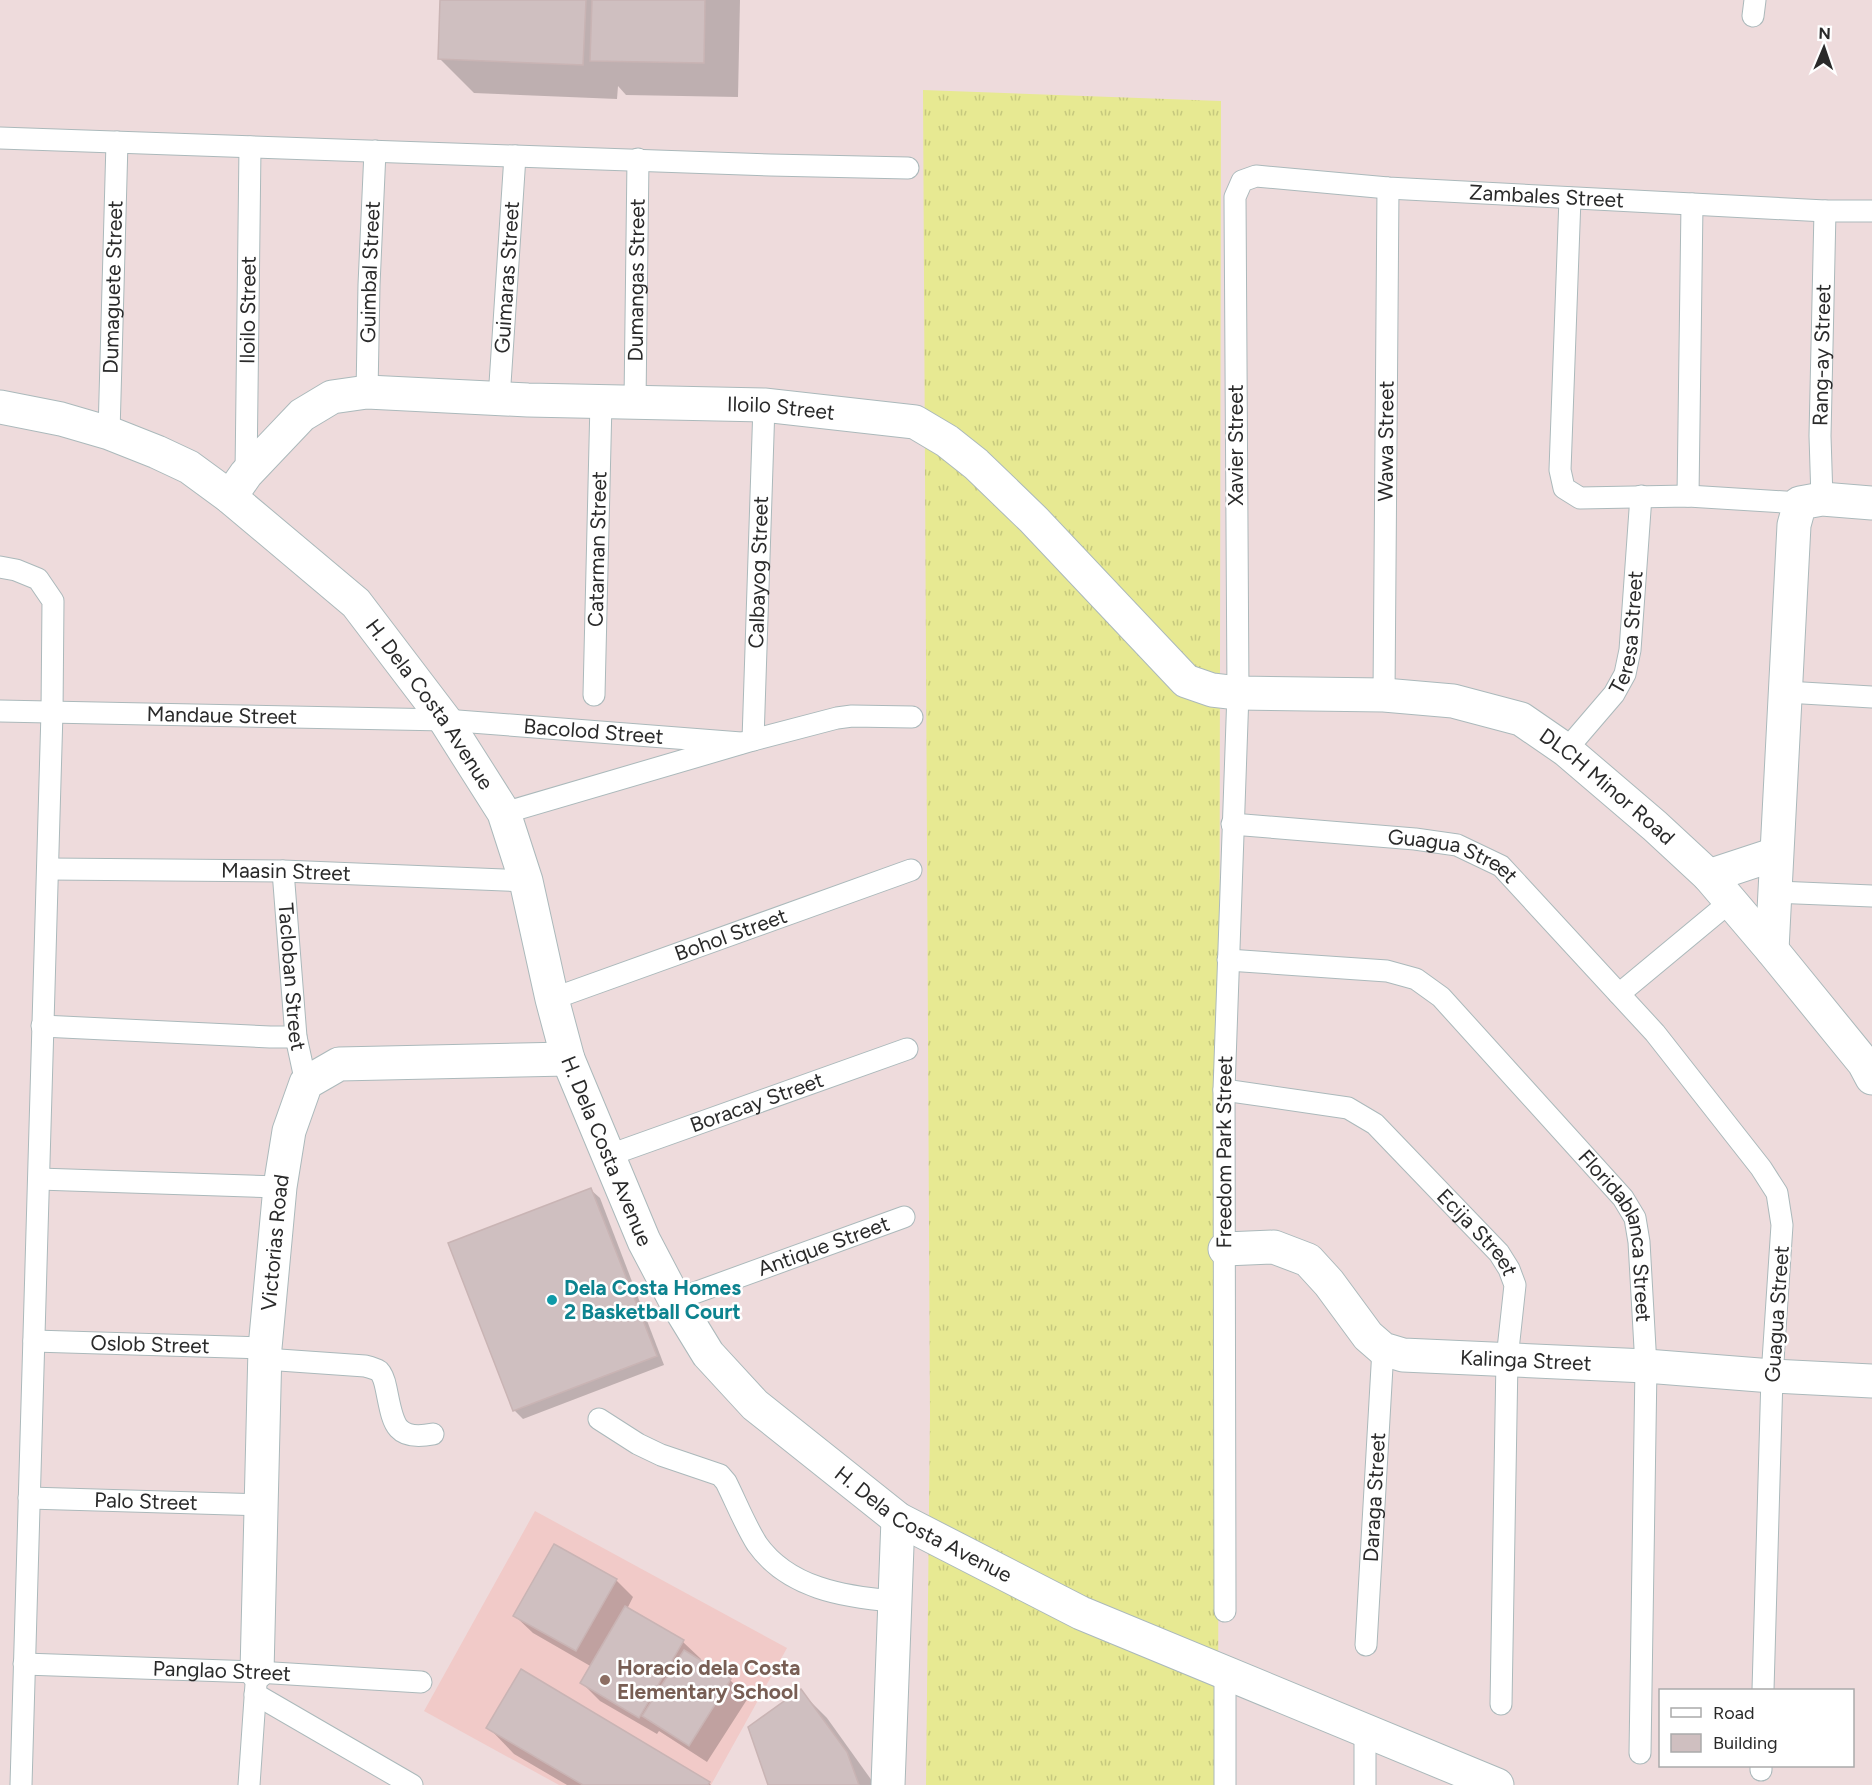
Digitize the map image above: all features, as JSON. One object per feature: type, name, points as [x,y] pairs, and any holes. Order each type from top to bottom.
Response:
[{"type":"street","name":"Iloilo Street","points":[[238,485],[302,415],[332,397],[367,392],[499,399],[764,405],[915,422],[947,441],[976,464],[1033,519],[1186,681],[1212,690],[1238,693]]},
{"type":"street","name":"H. Dela Costa Avenue","points":[[0,406],[61,419],[109,433],[238,485],[357,603],[445,720],[504,813],[526,881],[568,1059],[607,1156],[644,1241],[675,1300],[708,1354],[755,1405],[898,1519],[1081,1613],[1497,1785]]},
{"type":"street","points":[[1772,950],[1794,525],[1811,501],[1872,503]]},
{"type":"street","name":"DLCH Minor Road","points":[[1238,693],[1383,695],[1453,701],[1521,719],[1566,750],[1655,826],[1709,876],[1869,1068]]},
{"type":"street","points":[[1709,876],[1776,854]]},
{"type":"street","points":[[306,1083],[339,1064],[568,1059]]},
{"type":"street","name":"Victorias Road","points":[[256,1683],[265,1354],[280,1187],[289,1131],[306,1083]]},
{"type":"street","points":[[1225,1249],[1274,1246],[1308,1260],[1329,1282],[1368,1336],[1383,1349]]},
{"type":"street","name":"Kalinga Street","points":[[1383,1349],[1403,1355],[1646,1366],[1872,1381]]},
{"type":"street","points":[[888,1785],[898,1519]]},
{"type":"lane","points":[[0,138],[908,168]]},
{"type":"lane","name":"Dumaguete Street","points":[[109,433],[117,142]]},
{"type":"lane","name":"Iloilo Street","points":[[238,485],[250,147]]},
{"type":"lane","name":"Guimbal Street","points":[[367,392],[375,151]]},
{"type":"lane","name":"Guimaras Street","points":[[499,399],[514,156]]},
{"type":"lane","name":"Dumangas Street","points":[[635,402],[638,159]]},
{"type":"lane","name":"Zambales Street","points":[[1234,197],[1242,181],[1256,176],[1388,188],[1825,211],[1872,211]]},
{"type":"lane","name":"Wawa Street","points":[[1383,695],[1388,188]]},
{"type":"lane","name":"Xavier Street","points":[[1234,197],[1238,693]]},
{"type":"lane","points":[[1570,198],[1560,470],[1564,488],[1580,498],[1688,496],[1811,501]]},
{"type":"lane","points":[[1688,496],[1692,204]]},
{"type":"lane","name":"Rang-ay Street","points":[[1811,501],[1821,436],[1825,211]]},
{"type":"lane","name":"Catarman Street","points":[[594,695],[601,402]]},
{"type":"lane","name":"Calbayog Street","points":[[747,742],[764,405]]},
{"type":"lane","name":"Teresa Street","points":[[1566,750],[1614,694],[1625,674],[1630,650],[1641,496]]},
{"type":"lane","points":[[0,567],[16,570],[38,579],[53,601],[48,869],[21,1785]]},
{"type":"lane","points":[[1786,692],[1872,697]]},
{"type":"lane","name":"Freedom Park Street","points":[[1225,1611],[1224,1090],[1238,693]]},
{"type":"lane","name":"Mandaue Street","points":[[0,711],[445,720]]},
{"type":"lane","name":"Bacolod Street","points":[[504,813],[837,718],[912,717]]},
{"type":"lane","name":"Bacolod Street","points":[[445,720],[747,742]]},
{"type":"lane","name":"Guagua Street","points":[[1232,824],[1415,839],[1457,845],[1501,866],[1655,1033],[1778,1193],[1782,1225],[1772,1376],[1763,1689]]},
{"type":"lane","name":"Maasin Street","points":[[48,869],[283,871],[526,881]]},
{"type":"lane","name":"Bohol Street","points":[[552,999],[911,870]]},
{"type":"lane","name":"Tacloban Street","points":[[283,871],[296,1037],[306,1083]]},
{"type":"lane","points":[[1775,892],[1872,896]]},
{"type":"lane","points":[[1619,994],[1731,901]]},
{"type":"lane","name":"Floridablanca Street","points":[[1228,960],[1387,971],[1416,979],[1441,997],[1623,1197],[1635,1218],[1639,1242],[1646,1366],[1640,1753]]},
{"type":"lane","points":[[42,1026],[296,1037]]},
{"type":"lane","name":"Boracay Street","points":[[607,1156],[907,1049]]},
{"type":"lane","name":"Ecija Street","points":[[1224,1090],[1348,1108],[1375,1124],[1499,1253],[1509,1269],[1515,1285],[1507,1359],[1501,1704]]},
{"type":"lane","points":[[39,1179],[280,1187]]},
{"type":"lane","name":"Antique Street","points":[[675,1300],[904,1216]]},
{"type":"lane","name":"Oslob Street","points":[[34,1341],[265,1354],[366,1366],[379,1371],[385,1381],[393,1419],[403,1433],[416,1437],[433,1434]]},
{"type":"lane","name":"Daraga Street","points":[[1366,1645],[1383,1349]]},
{"type":"lane","points":[[599,1419],[638,1444],[661,1455],[720,1475],[726,1482],[757,1543],[773,1563],[792,1576],[823,1590],[865,1599],[894,1601]]},
{"type":"lane","name":"Palo Street","points":[[29,1498],[261,1504]]},
{"type":"lane","name":"Panglao Street","points":[[24,1664],[256,1683],[421,1682]]},
{"type":"lane","points":[[1225,1672],[1225,1785]]},
{"type":"lane","points":[[256,1683],[377,1777],[412,1785]]},
{"type":"lane","points":[[249,1785],[256,1683]]},
{"type":"lane","points":[[1365,1731],[1365,1785]]},
{"type":"shaded area","name":"Horacio dela Costa Elementary School","points":[[535,1511],[787,1648],[711,1785],[559,1785],[424,1711]]},
{"type":"green space","points":[[923,90],[1221,101],[1218,1785],[926,1785],[930,1416]]},
{"type":"building","points":[[440,0],[586,0],[583,65],[438,59]]},
{"type":"building","points":[[592,0],[705,0],[704,63],[590,61]]},
{"type":"building","name":"Dela Costa Homes 2 Basketball Court","points":[[591,1188],[657,1356],[513,1411],[448,1243]]},
{"type":"building","points":[[554,1544],[617,1579],[576,1651],[513,1616]]},
{"type":"building","points":[[625,1606],[684,1640],[639,1718],[580,1683]]},
{"type":"building","points":[[684,1650],[731,1679],[689,1746],[642,1716]]},
{"type":"building","points":[[521,1669],[710,1782],[708,1785],[583,1785],[486,1728]]},
{"type":"building","points":[[801,1689],[847,1752],[859,1785],[768,1785],[748,1727]]},
{"type":"place","name":"Dela Costa Homes 2 Basketball Court","points":[[552,1300]]},
{"type":"place","name":"Horacio dela Costa Elementary School","points":[[605,1680]]}]
